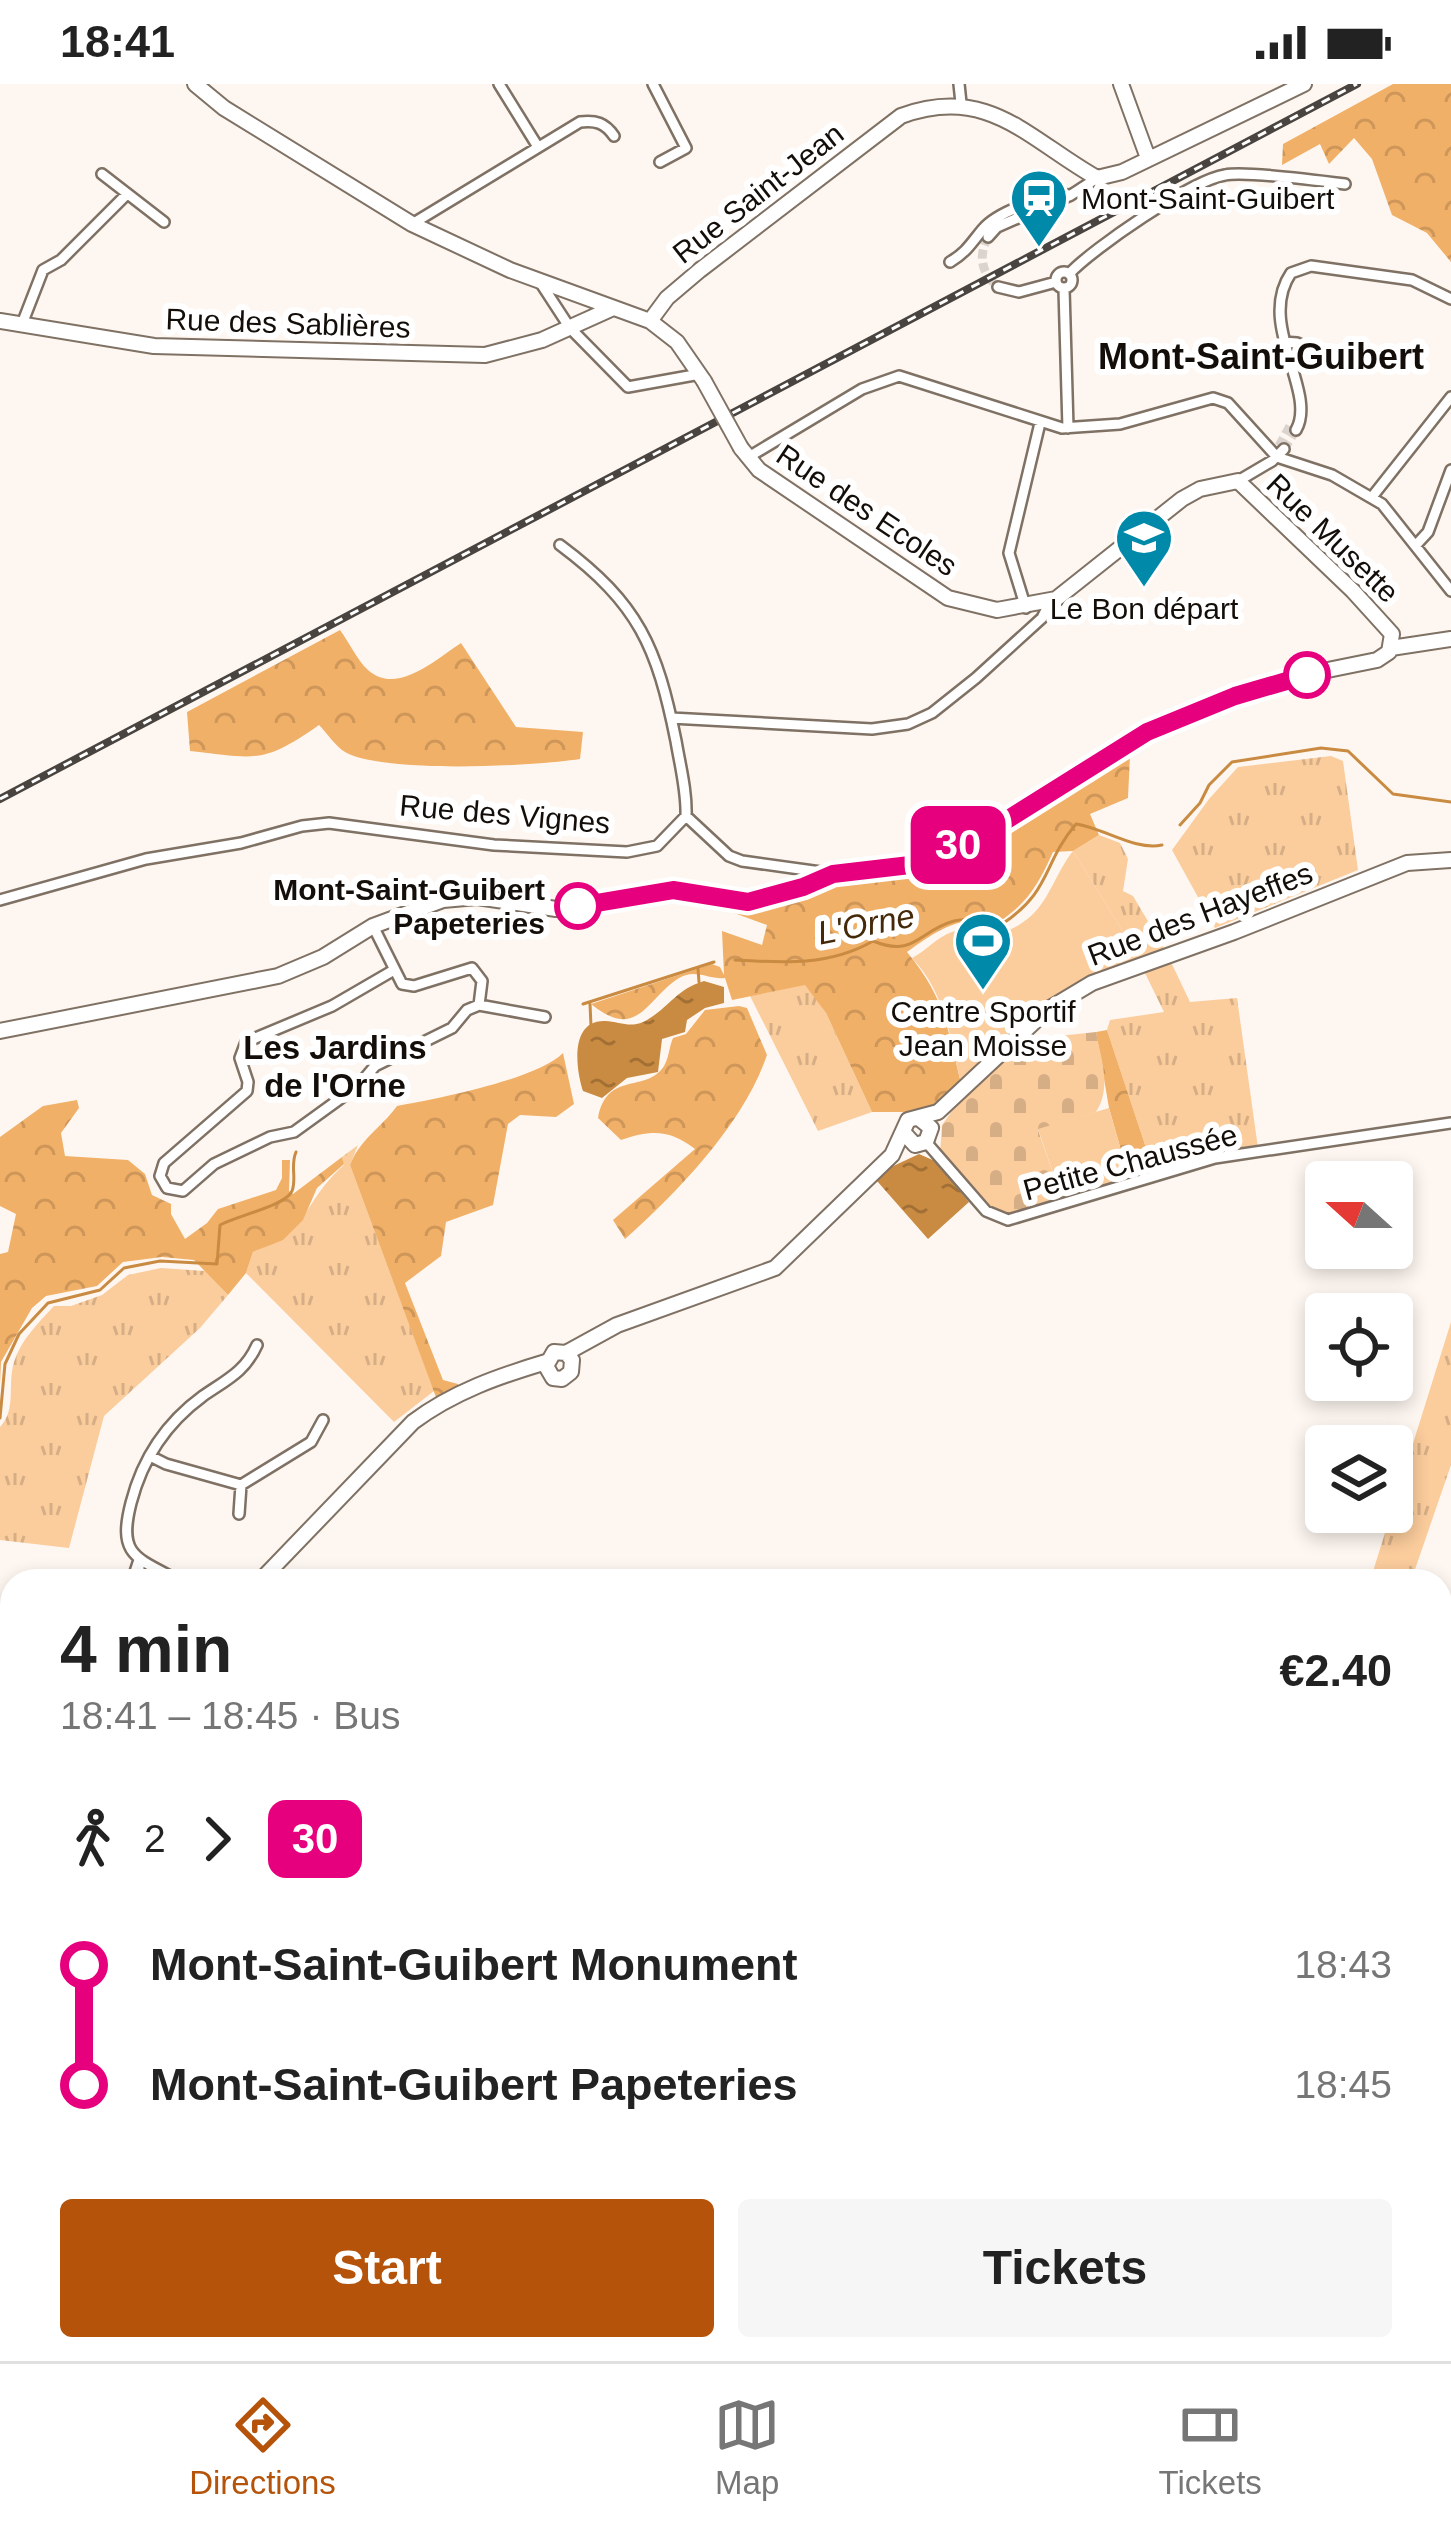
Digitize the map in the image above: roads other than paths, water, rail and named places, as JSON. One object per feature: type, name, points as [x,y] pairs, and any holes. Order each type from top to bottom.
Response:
[{"type":"street","points":[[195,84],[224,108],[412,224],[539,280],[650,321]]},
{"type":"street","points":[[500,84],[538,147]]},
{"type":"street","points":[[653,84],[686,148],[661,163]]},
{"type":"street","points":[[959,84],[961,103],[996,110],[1097,178]]},
{"type":"street","points":[[1121,84],[1148,158]]},
{"type":"street","points":[[988,237],[1003,224],[1071,195],[1097,178],[1122,172],[1304,84]]},
{"type":"street","name":"Rue Saint-Jean","points":[[650,321],[667,298],[700,270],[902,116],[920,107],[961,103]]},
{"type":"street","points":[[412,224],[580,122],[594,120],[614,136]]},
{"type":"street","points":[[102,174],[164,222]]},
{"type":"street","points":[[1068,428],[1060,273],[1069,274],[1181,195],[1226,174],[1346,184]]},
{"type":"street","points":[[22,324],[43,270],[61,260],[126,194]]},
{"type":"street","points":[[950,262],[971,248],[994,220],[1052,194],[1071,195]]},
{"type":"street","points":[[1293,428],[1301,414],[1283,341],[1283,286],[1291,273],[1301,267],[1412,280],[1451,299]]},
{"type":"street","points":[[539,280],[570,328],[628,387],[702,378]]},
{"type":"street","points":[[998,287],[1019,292],[1060,285]]},
{"type":"street","points":[[35,297],[38,327]]},
{"type":"street","name":"Rue des Sablières","points":[[0,321],[154,346],[437,356],[505,352],[613,308]]},
{"type":"street","name":"Rue des Ecoles","points":[[650,321],[677,342],[744,453],[948,598],[987,609],[1049,602],[1196,491],[1238,481]]},
{"type":"street","points":[[1283,341],[1329,357],[1340,350]]},
{"type":"street","points":[[744,453],[862,389],[899,376],[1068,428],[1120,424],[1213,398],[1228,404],[1280,451],[1372,497],[1451,591]]},
{"type":"street","points":[[1372,497],[1451,397]]},
{"type":"street","points":[[1026,608],[1009,553],[1040,423]]},
{"type":"street","points":[[1238,481],[1280,451]]},
{"type":"street","points":[[1416,544],[1428,532],[1451,470]]},
{"type":"street","name":"Rue Musette","points":[[1238,481],[1353,590],[1391,641]]},
{"type":"street","points":[[560,545],[595,571],[629,607],[659,665],[686,816],[729,856],[833,874],[910,865],[994,828],[1147,732],[1189,713],[1303,675],[1377,660],[1391,641],[1451,639]]},
{"type":"street","points":[[671,718],[882,729],[908,724],[937,709],[976,678],[1042,618],[1049,602]]},
{"type":"street","name":"Rue des Vignes","points":[[0,900],[97,872],[329,823],[494,845],[641,851],[660,844],[686,816]]},
{"type":"street","name":"Rue des Hayeffes","points":[[573,1352],[626,1322],[770,1271],[1047,1010],[1092,983],[1407,863],[1451,860]]},
{"type":"street","points":[[0,1031],[278,976],[323,957],[373,926],[433,903],[464,897],[556,909],[673,890],[748,902],[833,874]]},
{"type":"street","points":[[373,926],[401,983],[410,987],[465,967],[476,969],[482,982],[479,1005]]},
{"type":"street","points":[[394,970],[332,1006],[246,1042],[240,1058],[247,1091],[164,1163],[160,1176],[165,1186],[176,1192],[186,1190],[214,1164],[269,1137],[294,1132],[359,1085],[375,1066],[452,1028],[466,1010],[479,1005],[545,1017]]},
{"type":"street","name":"Petite Chaussée","points":[[919,1133],[986,1211],[996,1219],[1008,1220],[1215,1159],[1451,1123]]},
{"type":"street","points":[[157,1569],[140,1560],[126,1543],[139,1473],[155,1444],[192,1406],[242,1371],[256,1346]]},
{"type":"street","points":[[272,1569],[413,1422],[441,1402],[526,1368],[547,1368],[558,1379],[566,1377],[572,1372],[573,1352],[554,1352],[547,1368]]},
{"type":"street","points":[[150,1456],[242,1485],[311,1442],[323,1420]]},
{"type":"street","points":[[239,1514],[242,1485]]},
{"type":"street","points":[[138,1569],[140,1560]]},
{"type":"water","points":[[704,981],[724,987],[724,1003],[687,1020],[685,1032],[662,1039],[658,1072],[627,1078],[602,1098],[583,1091],[577,1059],[585,1029],[605,1021],[644,1022]]},
{"type":"water","points":[[919,1154],[935,1161],[969,1202],[928,1239],[877,1181],[889,1168]]},
{"type":"waterway","name":"L'Orne","points":[[1180,825],[1232,762],[1321,748],[1348,751],[1393,794],[1451,802]]},
{"type":"waterway","name":"L'Orne","points":[[735,960],[823,959],[873,941],[908,945],[954,921],[1002,924],[1030,900],[1076,824],[1141,845],[1162,845]]},
{"type":"waterway","name":"L'Orne","points":[[583,1004],[714,962]]},
{"type":"waterway","points":[[698,969],[699,982]]},
{"type":"waterway","points":[[590,1004],[591,1026]]},
{"type":"waterway","name":"L'Orne","points":[[0,1418],[5,1364],[19,1334],[48,1303],[100,1290],[124,1268],[160,1261],[217,1264],[220,1225],[288,1196],[296,1152]]},
{"type":"tunnel","points":[[988,237],[983,264],[998,287]]},
{"type":"tunnel","points":[[1279,446],[1290,426]]},
{"type":"tunnel","points":[[1284,449],[1296,430]]},
{"type":"railway","points":[[0,799],[1357,84]]},
{"type":"place","name":"Mont-Saint-Guibert","points":[[1039,249]]},
{"type":"place","name":"Le Bon départ","points":[[1144,589]]},
{"type":"place","name":"Mont-Saint-Guibert Papeteries","points":[[578,906]]},
{"type":"place","name":"Centre Sportif Jean Moisse","points":[[983,992]]},
{"type":"district","name":"Mont-Saint-Guibert","points":[[1261,356]]},
{"type":"district","name":"Les Jardins de l'Orne","points":[[335,1066]]}]
